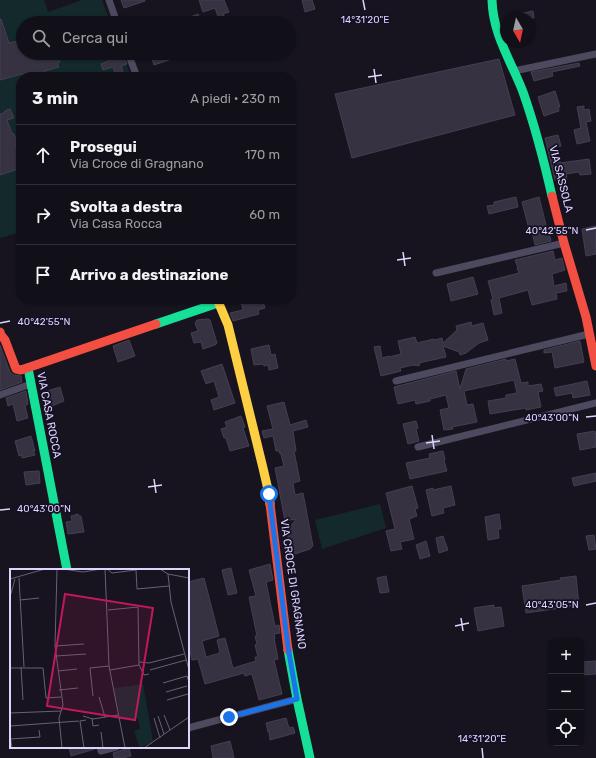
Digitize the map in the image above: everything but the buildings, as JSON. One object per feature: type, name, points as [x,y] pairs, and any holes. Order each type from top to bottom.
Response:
[{"type":"street","points":[[109,0],[115,16]]},
{"type":"street","name":"VIA SASSOLA","points":[[492,0],[495,22],[501,41],[532,116],[564,243],[586,317],[596,366]]},
{"type":"street","points":[[514,71],[596,54]]},
{"type":"street","points":[[131,60],[135,72]]},
{"type":"street","points":[[436,273],[564,243]]},
{"type":"street","name":"VIA CASA ROCCA","points":[[67,569],[28,368],[209,304]]},
{"type":"street","name":"VIA CROCE DI GRAGNANO","points":[[219,304],[228,325],[269,494],[288,647],[297,699],[310,758]]},
{"type":"street","points":[[0,332],[5,340],[16,369],[21,370],[28,368]]},
{"type":"street","points":[[396,381],[589,334]]},
{"type":"street","points":[[0,395],[31,384]]},
{"type":"street","points":[[418,447],[596,403]]},
{"type":"street","points":[[189,728],[297,699]]},
{"type":"street","points":[[100,748],[101,751],[112,748]]},
{"type":"green space","points":[[44,0],[48,12],[82,0],[102,0],[108,16],[16,16],[16,60],[125,60],[129,72],[16,72],[16,233],[0,238],[0,1]]},
{"type":"green space","points":[[380,504],[386,528],[322,549],[315,520]]},
{"type":"traffic: fast","points":[[492,0],[493,13],[499,36],[523,92],[539,144],[552,196]]},
{"type":"traffic: fast","points":[[156,324],[215,304]]},
{"type":"traffic: fast","points":[[28,368],[67,569]]},
{"type":"traffic: fast","points":[[288,650],[310,758]]},
{"type":"traffic: slow","points":[[219,304],[228,325],[263,468],[270,504]]},
{"type":"traffic: jam","points":[[552,196],[586,317],[596,366]]},
{"type":"traffic: jam","points":[[0,332],[5,340],[16,369],[21,370],[156,324]]},
{"type":"traffic: jam","points":[[270,504],[288,650]]},
{"type":"route","points":[[229,717],[297,699],[288,647],[269,494]]}]
